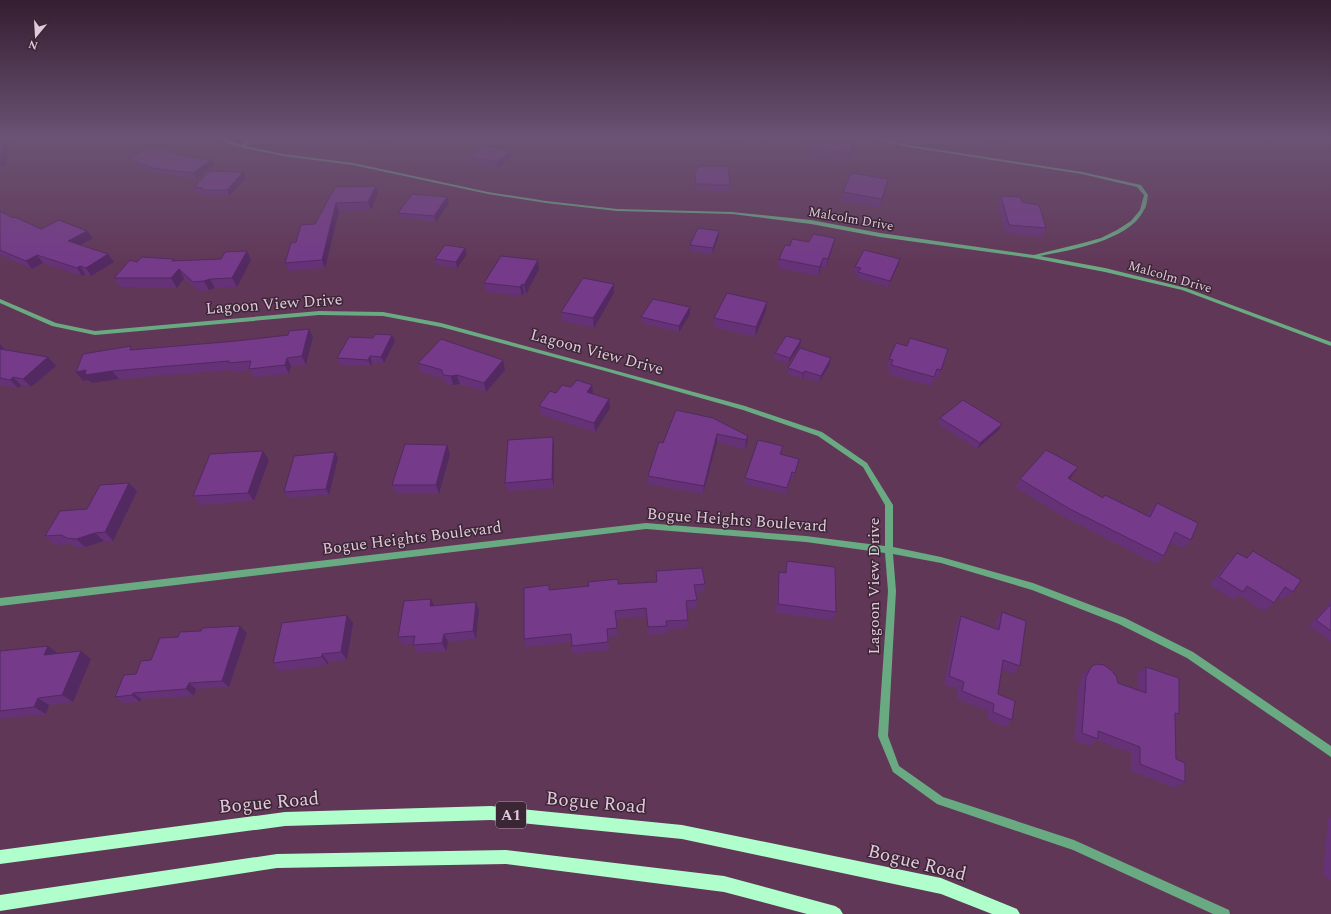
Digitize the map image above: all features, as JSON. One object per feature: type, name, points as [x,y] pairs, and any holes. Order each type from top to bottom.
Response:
[{"type":"main road","name":"Bogue Road","points":[[0,857],[285,819],[491,813],[682,832],[941,886],[1012,914]]},
{"type":"main road","points":[[0,903],[277,861],[506,857],[724,884],[835,914]]},
{"type":"street","name":"Malcolm Drive","points":[[426,180],[488,193],[546,202],[618,210],[732,213],[810,222],[880,235],[1032,256],[1105,270],[1184,289],[1331,344]]},
{"type":"street","points":[[1032,256],[1088,245],[1127,228],[1146,204],[1146,195],[1139,186],[1111,180]]},
{"type":"street","name":"Lagoon View Drive","points":[[0,302],[54,325],[95,333],[319,313],[383,314],[441,325],[745,408],[820,434],[866,465],[889,505],[889,550],[892,591],[883,736],[896,769],[940,801],[1074,845],[1225,914]]},
{"type":"street","name":"Bogue Heights Boulevard","points":[[0,602],[646,526],[806,538],[889,550],[941,560],[1033,587],[1122,621],[1190,656],[1331,752]]},
{"type":"building","points":[[201,180],[236,180],[227,190],[201,190],[203,188],[194,187]]},
{"type":"building","points":[[696,180],[729,180],[730,185],[711,185],[696,184]]},
{"type":"building","points":[[848,180],[888,180],[882,199],[843,192]]},
{"type":"building","points":[[376,186],[368,202],[336,203],[322,260],[285,263],[291,243],[296,242],[301,225],[315,224],[335,187]]},
{"type":"building","points":[[412,194],[447,197],[434,216],[398,213]]},
{"type":"building","points":[[1001,196],[1020,197],[1022,202],[1039,205],[1046,228],[1009,225]]},
{"type":"building","points":[[0,211],[41,229],[59,220],[87,231],[68,241],[108,254],[86,268],[80,266],[77,268],[37,255],[26,261],[0,250]]},
{"type":"building","points":[[698,228],[719,231],[713,248],[690,245]]},
{"type":"building","points":[[813,234],[835,238],[828,259],[823,258],[820,267],[779,259],[785,245],[790,246],[792,239],[809,242]]},
{"type":"building","points":[[445,245],[465,248],[456,262],[435,259]]},
{"type":"building","points":[[864,250],[900,259],[890,281],[858,272],[861,268],[855,267]]},
{"type":"building","points":[[247,251],[232,278],[210,279],[193,282],[179,269],[171,278],[114,278],[130,260],[137,262],[142,257],[174,259],[172,261],[221,259],[225,252]]},
{"type":"building","points":[[501,256],[538,260],[524,285],[522,284],[520,287],[484,283]]},
{"type":"building","points":[[583,278],[614,284],[593,318],[561,312]]},
{"type":"building","points":[[727,293],[767,302],[756,327],[714,318]]},
{"type":"building","points":[[653,299],[690,307],[679,326],[641,317]]},
{"type":"building","points":[[309,329],[302,356],[287,358],[285,365],[249,369],[251,361],[229,363],[229,361],[112,371],[85,375],[86,370],[76,372],[83,354],[131,346],[130,350],[236,341],[288,335],[289,331]]},
{"type":"building","points":[[375,334],[392,335],[381,357],[370,356],[368,360],[337,358],[349,337],[373,338]]},
{"type":"building","points":[[786,336],[801,340],[790,358],[775,353]]},
{"type":"building","points":[[910,338],[948,349],[941,370],[937,369],[934,377],[891,365],[893,360],[889,359],[896,343],[907,346]]},
{"type":"building","points":[[441,339],[503,360],[484,383],[457,375],[443,375],[442,370],[418,363]]},
{"type":"building","points":[[800,348],[831,358],[821,376],[805,371],[803,373],[788,368]]},
{"type":"building","points":[[0,349],[48,357],[23,379],[13,377],[10,380],[0,378]]},
{"type":"building","points":[[577,380],[592,385],[587,392],[609,399],[594,423],[539,406],[550,391],[556,393],[562,385],[571,387]]},
{"type":"building","points":[[963,400],[1002,424],[980,443],[940,418]]},
{"type":"building","points":[[676,410],[713,418],[748,436],[746,440],[717,434],[704,486],[648,476],[659,442],[663,443]]},
{"type":"building","points":[[553,437],[552,479],[505,483],[508,440]]},
{"type":"building","points":[[758,440],[783,446],[780,454],[799,459],[795,473],[792,472],[787,488],[745,478]]},
{"type":"building","points":[[405,444],[447,445],[436,485],[392,485]]},
{"type":"building","points":[[1046,450],[1078,467],[1068,478],[1103,498],[1105,495],[1150,517],[1157,503],[1198,523],[1191,540],[1175,532],[1164,556],[1070,509],[1020,479]]},
{"type":"building","points":[[263,451],[248,493],[193,496],[210,454]]},
{"type":"building","points":[[335,452],[326,489],[284,492],[294,456]]},
{"type":"building","points":[[129,483],[105,532],[95,533],[76,539],[67,538],[61,535],[45,536],[60,511],[87,509],[100,485]]},
{"type":"building","points":[[1253,551],[1301,580],[1293,592],[1285,587],[1274,603],[1247,586],[1243,592],[1219,577],[1237,553],[1247,558]]},
{"type":"building","points":[[787,561],[835,567],[836,612],[778,604],[779,572],[786,573]]},
{"type":"building","points":[[702,568],[705,584],[694,585],[697,600],[686,601],[688,620],[666,621],[667,626],[648,627],[646,608],[615,611],[617,628],[607,629],[608,642],[572,646],[571,634],[524,639],[524,588],[549,585],[549,590],[589,586],[588,582],[618,579],[618,584],[657,582],[656,571]]},
{"type":"building","points":[[431,599],[430,606],[476,602],[473,631],[444,634],[442,643],[413,645],[415,636],[398,637],[404,601]]},
{"type":"building","points":[[1331,604],[1331,631],[1316,620]]},
{"type":"building","points":[[1002,612],[1026,621],[1020,666],[1003,660],[998,694],[1015,701],[1012,720],[993,712],[994,704],[962,691],[964,682],[949,676],[961,616],[999,630]]},
{"type":"building","points":[[347,615],[341,652],[322,654],[322,657],[273,663],[282,623]]},
{"type":"building","points":[[240,626],[222,681],[189,683],[186,689],[133,693],[132,695],[115,697],[124,675],[136,674],[141,661],[151,660],[160,638],[178,637],[180,632],[201,631],[202,628]]},
{"type":"building","points":[[48,646],[44,655],[81,651],[62,695],[38,698],[34,707],[0,711],[0,651]]},
{"type":"building","points":[[1096,664],[1104,665],[1111,670],[1116,676],[1118,683],[1146,693],[1146,667],[1179,678],[1179,714],[1175,713],[1176,759],[1185,763],[1185,782],[1140,764],[1140,747],[1098,731],[1098,739],[1082,733],[1086,677],[1091,667]]}]
